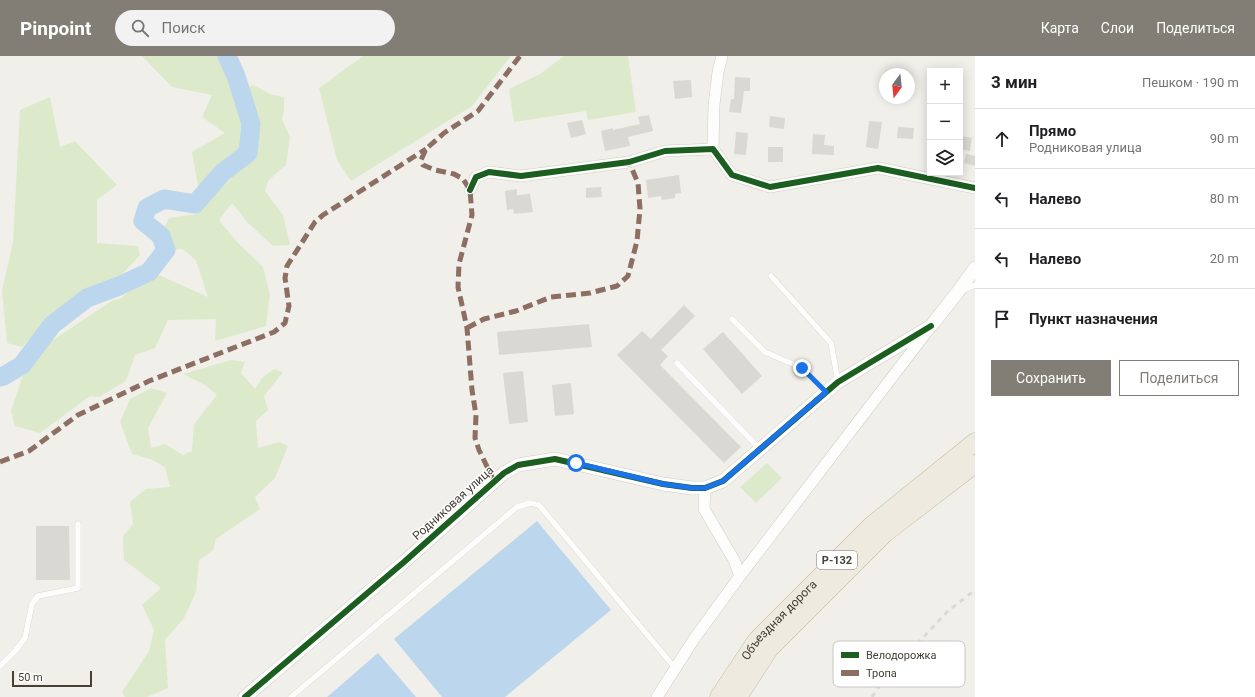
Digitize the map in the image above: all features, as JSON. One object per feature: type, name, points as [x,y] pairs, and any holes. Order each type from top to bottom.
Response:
[{"type":"highway","name":"Объездная дорога","points":[[719,697],[757,640],[870,526],[975,442]]},
{"type":"highway","name":"Объездная дорога","points":[[738,697],[769,649],[880,538],[975,464]]},
{"type":"street","points":[[722,56],[718,72],[714,105],[713,149],[732,175],[770,187],[878,168],[975,188]]},
{"type":"street","points":[[470,190],[476,177],[489,172],[521,176],[629,162],[665,150],[713,149]]},
{"type":"street","points":[[657,697],[694,639],[740,576],[975,268]]},
{"type":"street","name":"Родниковая улица","points":[[245,697],[404,562],[504,473],[518,465],[555,459],[663,484],[692,488],[705,488],[723,481],[838,382],[931,326]]},
{"type":"street","points":[[705,488],[704,509],[734,560],[740,576]]},
{"type":"lane","points":[[771,276],[831,343],[838,382]]},
{"type":"lane","points":[[957,293],[975,285]]},
{"type":"lane","points":[[732,319],[765,352],[802,368],[826,392]]},
{"type":"lane","points":[[677,363],[760,449]]},
{"type":"lane","points":[[291,697],[517,507],[530,503],[540,505],[675,668]]},
{"type":"lane","points":[[0,666],[16,650],[25,638],[32,604],[38,596],[78,588],[78,524]]},
{"type":"green space","points":[[142,56],[220,56],[245,118],[243,151],[222,164],[198,186],[192,152],[225,133],[202,117],[212,95],[172,87]]},
{"type":"green space","points":[[363,56],[511,56],[472,106],[351,181],[337,160],[319,88]]},
{"type":"green space","points":[[564,56],[628,56],[636,112],[588,120],[586,111],[514,122],[509,89],[540,74]]},
{"type":"green space","points":[[253,85],[270,94],[284,97],[282,119],[290,137],[286,165],[268,181],[265,191],[283,215],[290,245],[273,246],[249,224],[232,203],[219,220],[236,241],[263,267],[270,294],[266,326],[215,341],[216,319],[168,320],[155,348],[135,355],[126,381],[99,397],[90,396],[40,433],[15,426],[11,411],[26,366],[47,344],[113,300],[120,299],[150,274],[161,276],[208,297],[196,260],[182,249],[171,250],[163,248],[160,237],[169,218],[196,214],[248,161],[258,116],[247,88]]},
{"type":"green space","points":[[50,97],[60,147],[75,141],[117,185],[97,200],[97,243],[138,246],[140,255],[118,279],[95,287],[55,311],[22,347],[7,343],[2,291],[13,242],[20,110]]},
{"type":"green space","points":[[231,360],[245,362],[241,373],[255,389],[262,378],[274,369],[283,372],[264,396],[268,410],[256,421],[258,448],[280,442],[288,446],[275,478],[255,497],[260,509],[216,539],[213,550],[199,560],[196,592],[184,618],[165,640],[168,688],[147,697],[125,697],[122,692],[149,651],[154,630],[142,605],[161,588],[124,560],[123,536],[133,524],[130,502],[146,489],[170,487],[165,467],[150,459],[132,454],[120,422],[130,399],[151,388],[167,393],[148,428],[151,448],[165,444],[183,455],[192,451],[194,424],[217,395],[205,385],[183,374]]},
{"type":"green space","points":[[767,463],[782,478],[756,503],[740,487]]},
{"type":"water","points":[[537,521],[611,610],[505,697],[442,697],[394,639]]},
{"type":"water","points":[[378,653],[416,697],[327,697]]},
{"type":"building","points":[[735,77],[750,78],[750,91],[744,91],[741,113],[729,112],[731,99],[734,99]]},
{"type":"building","points":[[691,80],[692,97],[675,99],[673,81]]},
{"type":"building","points":[[649,115],[653,131],[628,137],[630,146],[605,151],[601,131],[640,124],[638,117]]},
{"type":"building","points":[[770,116],[785,118],[784,129],[769,127]]},
{"type":"building","points":[[582,120],[586,134],[571,138],[567,123]]},
{"type":"building","points":[[869,121],[882,122],[878,149],[866,147]]},
{"type":"building","points":[[898,127],[914,128],[913,139],[897,138]]},
{"type":"building","points":[[736,132],[748,133],[746,155],[734,154]]},
{"type":"building","points":[[813,134],[825,135],[824,145],[834,146],[834,155],[812,154]]},
{"type":"building","points":[[963,136],[972,138],[970,151],[963,150]]},
{"type":"building","points":[[768,147],[783,147],[783,162],[768,162]]},
{"type":"building","points":[[966,154],[975,156],[975,166],[964,163]]},
{"type":"building","points":[[679,175],[681,193],[675,194],[675,198],[662,200],[661,196],[648,198],[646,180]]},
{"type":"building","points":[[601,187],[602,197],[586,198],[586,188]]},
{"type":"building","points":[[517,189],[517,195],[530,194],[533,212],[514,214],[513,209],[507,210],[505,191]]},
{"type":"building","points":[[684,305],[695,316],[661,350],[668,356],[660,365],[741,447],[724,463],[617,355],[642,331],[651,339]]},
{"type":"building","points":[[589,324],[592,347],[499,355],[497,332]]},
{"type":"building","points":[[723,332],[762,376],[742,394],[703,349]]},
{"type":"building","points":[[523,371],[528,422],[509,424],[503,373]]},
{"type":"building","points":[[571,383],[574,414],[555,416],[552,385]]},
{"type":"building","points":[[36,526],[69,526],[70,580],[36,580]]},
{"type":"waterway","points":[[0,377],[22,365],[52,325],[87,298],[119,286],[149,272],[166,250],[161,236],[143,221],[147,208],[164,199],[195,204],[222,173],[248,153],[251,124],[236,76],[227,56]]},
{"type":"railway","points":[[920,641],[948,611],[975,590]]},
{"type":"railway","points":[[872,697],[879,687]]},
{"type":"marked path","points":[[494,481],[475,438],[476,415],[472,390],[467,328],[458,287],[459,264],[472,215],[470,190],[463,179],[454,174],[435,170],[423,165],[421,160],[426,149],[444,133],[478,111],[520,56]]},
{"type":"marked path","points":[[0,462],[29,451],[78,415],[149,381],[274,332],[285,323],[289,306],[285,278],[287,266],[315,222],[323,215],[426,149]]},
{"type":"marked path","points":[[467,328],[484,319],[516,311],[551,297],[590,293],[617,286],[628,276],[637,241],[640,209],[638,183],[629,162]]},
{"type":"cycle path","points":[[470,190],[476,177],[489,172],[521,176],[629,162],[665,151],[713,149],[732,175],[770,187],[878,168],[975,188]]},
{"type":"cycle path","points":[[245,697],[404,562],[504,473],[518,465],[555,459],[663,484],[692,488],[705,488],[723,481],[838,382],[931,326]]},
{"type":"route","points":[[576,463],[663,484],[692,488],[705,488],[723,481],[826,392],[802,368]]}]
